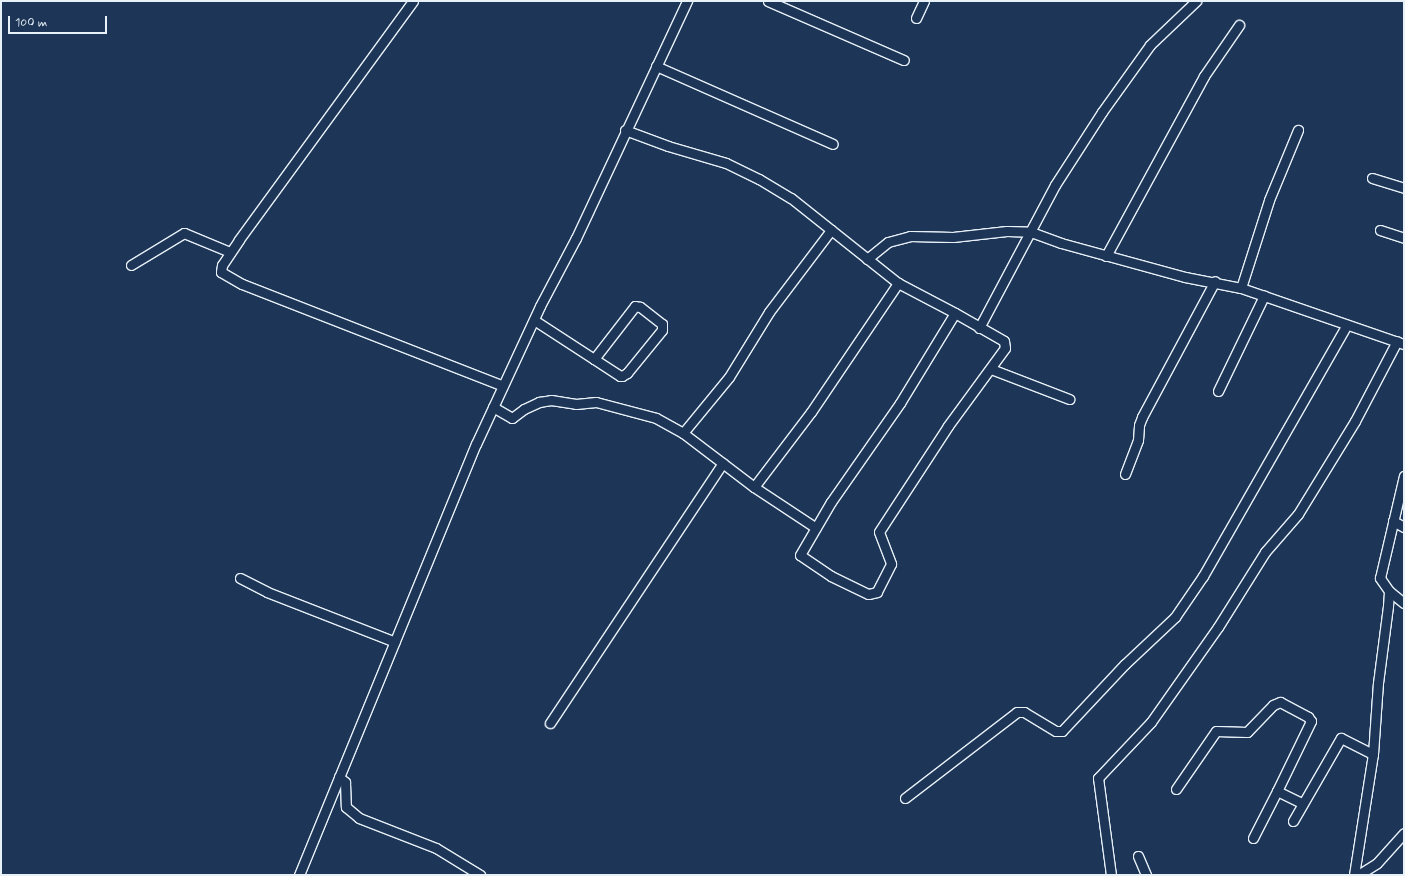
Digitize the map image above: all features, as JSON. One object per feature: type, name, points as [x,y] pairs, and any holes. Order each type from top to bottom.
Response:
[{"type":"street","points":[[413,1],[230,252],[222,265],[224,276],[503,386]]},
{"type":"street","points":[[299,875],[493,407],[534,320],[576,238],[687,1]]},
{"type":"street","points":[[768,1],[904,60]]},
{"type":"street","points":[[916,18],[924,1]]},
{"type":"street","points":[[979,328],[1055,185],[1131,69],[1167,27],[1196,1]]},
{"type":"street","points":[[1106,256],[1204,76],[1239,25]]},
{"type":"street","points":[[656,66],[833,144]]},
{"type":"street","points":[[626,130],[739,170],[790,198],[898,283],[955,313],[1004,341],[1005,346],[991,369],[948,426],[879,532],[891,564],[876,592],[868,594],[831,576],[800,555],[816,528],[905,397],[955,313]]},
{"type":"street","points":[[1241,288],[1269,200],[1298,130]]},
{"type":"street","points":[[1372,178],[1404,188]]},
{"type":"street","points":[[683,433],[729,377],[768,312],[831,230]]},
{"type":"street","points":[[1380,230],[1404,238]]},
{"type":"street","points":[[867,259],[880,246],[910,236],[953,236],[1007,231],[1031,232],[1106,256],[1185,277],[1215,281],[1241,288],[1400,343],[1355,421],[1298,514],[1265,552],[1218,627],[1151,722],[1098,778],[1111,875]]},
{"type":"street","points":[[131,265],[184,233],[230,252]]},
{"type":"street","points":[[1125,474],[1138,440],[1138,428],[1142,417],[1215,281]]},
{"type":"street","points":[[754,487],[811,412],[898,283]]},
{"type":"street","points":[[1218,391],[1264,296]]},
{"type":"street","points":[[534,320],[620,376],[624,376],[662,330],[662,324],[640,307],[634,306],[594,359]]},
{"type":"street","points":[[905,798],[1017,712],[1024,712],[1056,731],[1062,731],[1125,664],[1175,617],[1203,576],[1347,325]]},
{"type":"street","points":[[991,369],[1069,399]]},
{"type":"street","points":[[493,407],[512,418],[531,404],[545,400],[569,404],[607,403],[656,418],[683,433],[754,487],[816,528]]},
{"type":"street","points":[[550,723],[723,463]]},
{"type":"street","points":[[1404,476],[1392,521],[1380,578],[1389,591],[1404,603]]},
{"type":"street","points":[[1392,521],[1404,527]]},
{"type":"street","points":[[240,578],[267,592],[395,642]]},
{"type":"street","points":[[1354,875],[1373,754],[1389,591]]},
{"type":"street","points":[[1176,789],[1216,731],[1246,732],[1276,703],[1280,702],[1311,721],[1253,838]]},
{"type":"street","points":[[1293,821],[1302,803],[1341,738],[1373,754]]},
{"type":"street","points":[[339,777],[345,782],[346,807],[359,818],[436,848],[480,875]]},
{"type":"street","points":[[1277,791],[1302,803]]},
{"type":"street","points":[[1358,875],[1377,863],[1404,833]]},
{"type":"street","points":[[1138,856],[1146,875]]}]
